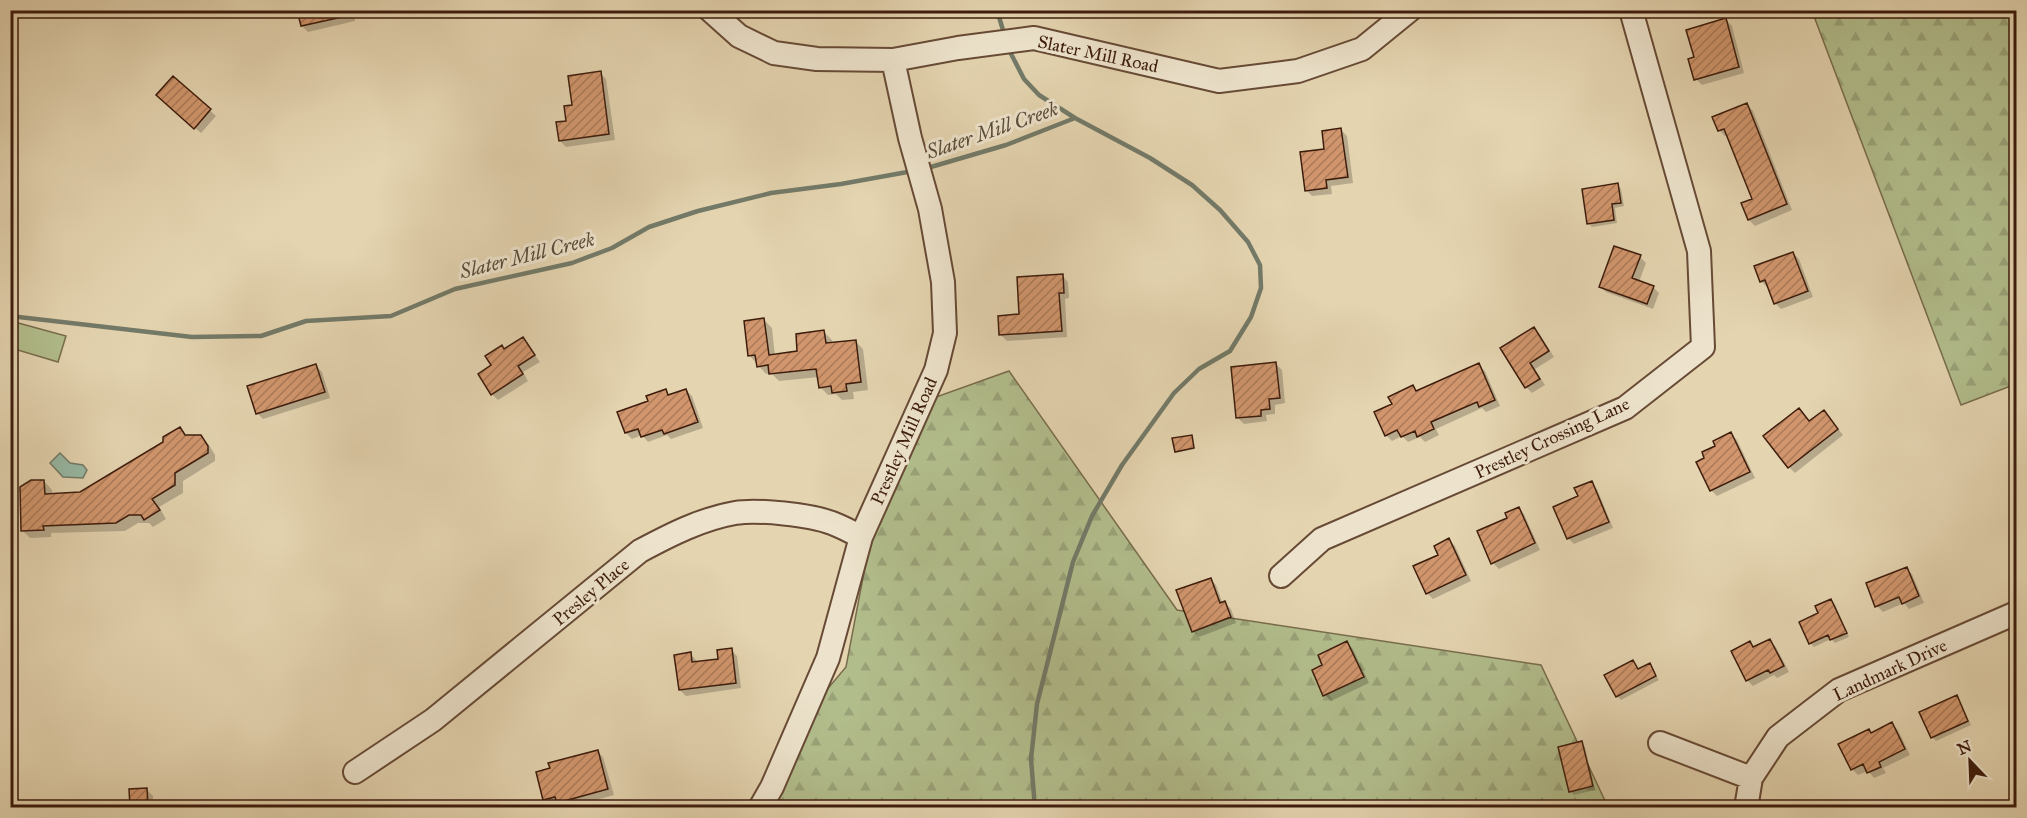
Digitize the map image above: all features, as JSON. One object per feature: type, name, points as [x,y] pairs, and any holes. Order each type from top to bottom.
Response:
[{"type":"street","name":"Slater Mill Road","points":[[710,10],[739,36],[774,53],[817,59],[893,60],[958,48],[1034,38],[1219,81],[1298,71],[1362,49],[1410,10]]},
{"type":"street","name":"Prestley Crossing Lane","points":[[1281,576],[1322,540],[1625,408],[1703,347],[1699,251],[1631,10]]},
{"type":"street","name":"Prestley Mill Road","points":[[759,807],[772,787],[828,658],[861,537],[936,370],[945,333],[944,282],[934,230],[893,60]]},
{"type":"street","name":"Presley Place","points":[[355,772],[434,720],[640,551],[674,533],[707,520],[737,513],[788,514],[830,522],[861,537]]},
{"type":"street","name":"Landmark Drive","points":[[1746,807],[1751,778],[1778,737],[1839,690],[2016,613]]},
{"type":"street","points":[[1660,743],[1751,778]]},
{"type":"green space","points":[[1812,11],[2016,11],[2016,384],[1961,405]]},
{"type":"green space","points":[[11,321],[66,336],[58,362],[11,348]]},
{"type":"green space","points":[[1009,371],[1177,610],[1541,665],[1608,807],[759,808],[794,729],[846,667],[873,525],[922,402]]},
{"type":"shaded area","points":[[60,453],[70,463],[83,465],[87,470],[83,478],[63,477],[50,463]]},
{"type":"building","points":[[297,10],[346,10],[347,16],[301,26]]},
{"type":"building","points":[[1726,18],[1739,67],[1694,80],[1688,59],[1694,57],[1686,30]]},
{"type":"building","points":[[601,71],[609,134],[559,141],[556,122],[566,121],[564,106],[572,105],[568,76]]},
{"type":"building","points":[[173,76],[211,109],[194,129],[156,95]]},
{"type":"building","points":[[1747,103],[1787,204],[1748,220],[1741,203],[1752,199],[1724,129],[1718,131],[1712,117]]},
{"type":"building","points":[[1341,128],[1348,177],[1326,180],[1327,188],[1305,191],[1300,152],[1324,149],[1322,131]]},
{"type":"building","points":[[1618,183],[1621,203],[1612,204],[1614,220],[1587,224],[1582,189]]},
{"type":"building","points":[[1614,246],[1641,255],[1632,278],[1654,286],[1647,304],[1599,287]]},
{"type":"building","points":[[1793,252],[1808,291],[1774,304],[1765,280],[1760,282],[1754,266]]},
{"type":"building","points":[[1063,274],[1064,293],[1059,293],[1062,331],[999,335],[998,316],[1019,314],[1017,277]]},
{"type":"building","points":[[764,318],[769,355],[797,351],[796,334],[824,330],[826,343],[856,340],[861,382],[846,384],[847,391],[832,393],[831,386],[819,388],[816,369],[769,374],[768,365],[757,367],[755,355],[748,356],[744,321]]},
{"type":"building","points":[[1534,327],[1549,351],[1530,363],[1540,379],[1525,388],[1500,348]]},
{"type":"building","points":[[523,337],[535,355],[518,366],[523,374],[491,395],[478,374],[491,365],[485,356],[502,345],[504,349]]},
{"type":"building","points":[[1276,362],[1280,398],[1269,399],[1270,409],[1261,410],[1261,416],[1236,418],[1231,367]]},
{"type":"building","points":[[1479,363],[1495,400],[1479,407],[1477,402],[1431,422],[1434,429],[1417,437],[1415,431],[1401,437],[1397,430],[1385,436],[1374,412],[1392,404],[1388,397],[1413,385],[1416,391]]},
{"type":"building","points":[[316,364],[325,392],[256,414],[247,386]]},
{"type":"building","points":[[666,389],[668,395],[686,389],[698,422],[664,434],[662,430],[641,437],[638,429],[625,433],[617,412],[648,401],[646,396]]},
{"type":"building","points":[[1799,408],[1809,421],[1824,410],[1838,429],[1788,468],[1763,436]]},
{"type":"building","points":[[180,427],[185,435],[201,435],[208,446],[208,453],[175,473],[175,485],[152,499],[160,510],[144,520],[141,515],[129,515],[116,523],[43,526],[44,530],[21,531],[20,487],[31,480],[44,480],[45,494],[80,492],[163,442],[163,437]]},
{"type":"building","points":[[1731,432],[1750,472],[1710,491],[1696,462],[1704,458],[1702,452],[1715,446],[1713,441]]},
{"type":"building","points":[[1192,435],[1194,448],[1175,452],[1172,438]]},
{"type":"building","points":[[1592,481],[1609,522],[1567,539],[1553,507],[1578,496],[1574,488]]},
{"type":"building","points":[[1519,507],[1535,543],[1491,564],[1477,531],[1507,518],[1505,513]]},
{"type":"building","points":[[1449,538],[1466,575],[1426,594],[1413,566],[1438,555],[1434,546]]},
{"type":"building","points":[[1907,567],[1919,596],[1902,604],[1899,597],[1875,607],[1866,583]]},
{"type":"building","points":[[1211,578],[1220,603],[1225,601],[1231,617],[1192,632],[1176,590]]},
{"type":"building","points":[[1831,599],[1847,633],[1830,640],[1828,635],[1809,644],[1799,622],[1818,613],[1815,606]]},
{"type":"building","points":[[1770,639],[1784,666],[1770,673],[1768,670],[1746,681],[1731,651],[1750,641],[1753,647]]},
{"type":"building","points":[[1347,641],[1364,677],[1323,696],[1312,670],[1322,665],[1318,655]]},
{"type":"building","points":[[732,648],[736,683],[679,690],[674,655],[691,652],[692,662],[718,659],[717,650]]},
{"type":"building","points":[[1633,660],[1638,669],[1650,663],[1656,676],[1616,697],[1604,675]]},
{"type":"building","points":[[1957,695],[1968,721],[1931,738],[1919,712]]},
{"type":"building","points":[[1892,722],[1905,749],[1879,762],[1881,767],[1867,773],[1863,764],[1851,770],[1838,744],[1869,729],[1871,733]]},
{"type":"building","points":[[1582,741],[1593,786],[1569,792],[1558,747]]},
{"type":"building","points":[[598,750],[608,789],[557,803],[555,797],[543,800],[536,772],[550,768],[548,763]]},
{"type":"building","points":[[147,788],[148,807],[130,807],[129,789]]},
{"type":"waterway","points":[[997,10],[1005,37]]},
{"type":"waterway","points":[[1008,48],[1024,79],[1039,95],[1075,118],[1150,158],[1192,185],[1220,210],[1248,242],[1260,265],[1261,288],[1251,317],[1230,351],[1199,369],[1174,393],[1122,465],[1092,516],[1073,562],[1037,704],[1031,759],[1035,808]]},
{"type":"waterway","name":"Slater Mill Creek","points":[[924,169],[1006,145],[1075,118]]},
{"type":"waterway","name":"Slater Mill Creek","points":[[10,316],[192,337],[261,336],[306,321],[391,316],[455,289],[572,263],[612,248],[649,227],[698,211],[771,193],[841,184],[913,171]]}]
